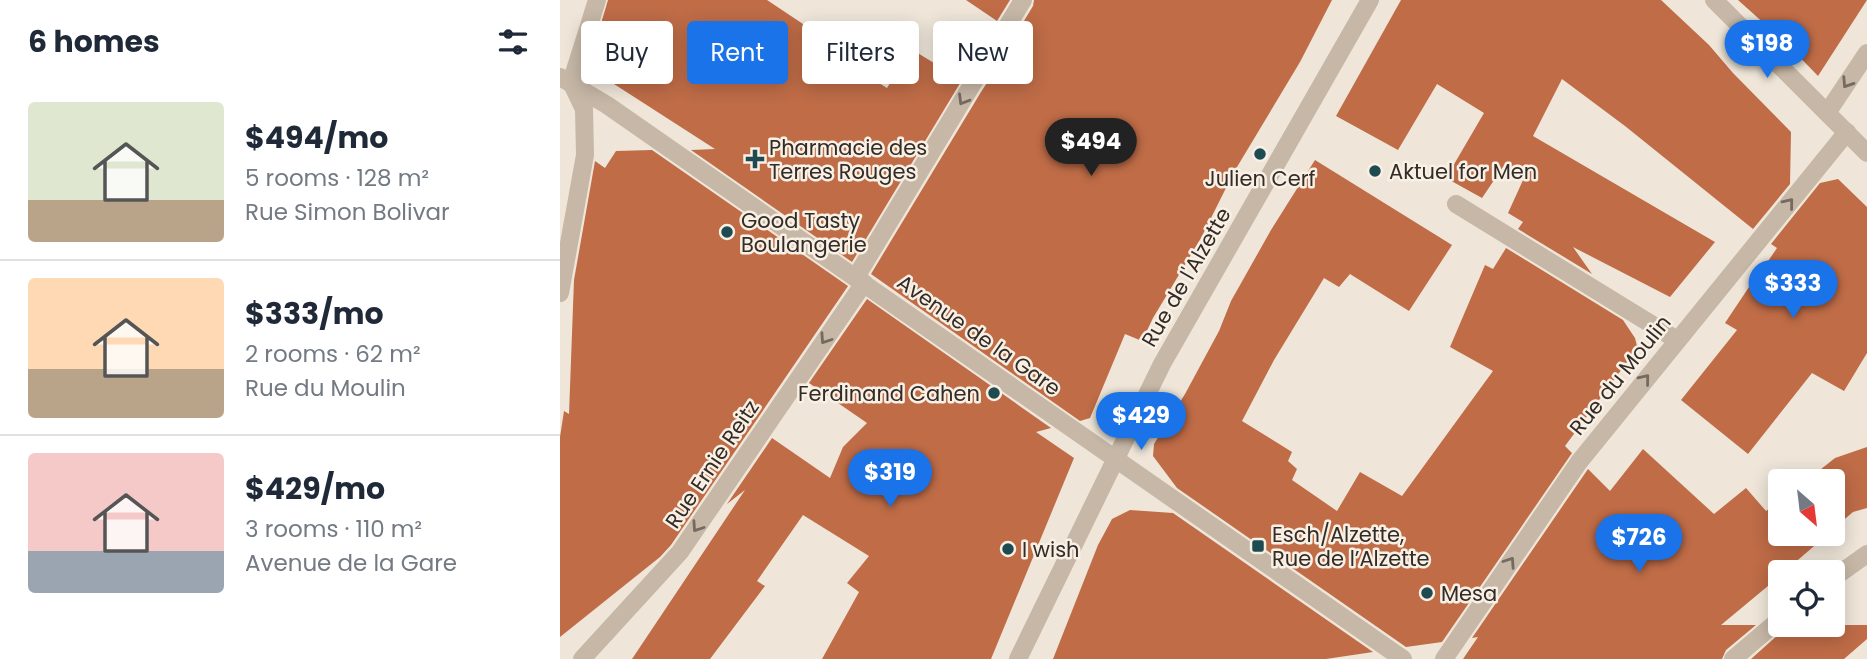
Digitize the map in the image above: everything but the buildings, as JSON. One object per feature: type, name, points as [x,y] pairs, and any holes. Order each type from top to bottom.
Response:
[{"type":"street","points":[[560,293],[584,155],[584,109],[566,80],[597,0]]},
{"type":"street","name":"Rue Ernie Reitz","points":[[582,659],[680,552],[860,280],[1023,0]]},
{"type":"street","name":"Rue de l'Alzette","points":[[1018,659],[1162,364],[1370,0]]},
{"type":"street","points":[[1714,0],[1867,153]]},
{"type":"street","points":[[1828,113],[1867,53]]},
{"type":"street","name":"Avenue de la Gare","points":[[566,80],[607,105],[860,280],[1403,659]]},
{"type":"street","name":"Rue du Moulin","points":[[1444,659],[1579,462],[1847,132]]},
{"type":"street","points":[[1456,204],[1677,340]]},
{"type":"street","points":[[1845,570],[1867,554]]},
{"type":"street","points":[[1733,659],[1768,629]]},
{"type":"place","name":"Julien Cerf","points":[[1260,154]]},
{"type":"place","name":"Pharmacie des Terres Rouges","points":[[755,159]]},
{"type":"place","name":"Aktuel for Men","points":[[1375,171]]},
{"type":"place","name":"Good Tasty Boulangerie","points":[[727,232]]},
{"type":"place","name":"Ferdinand Cahen","points":[[994,393]]},
{"type":"place","name":"Esch/Alzette, Rue de l’Alzette","points":[[1258,546]]},
{"type":"place","name":"I wish","points":[[1008,549]]},
{"type":"place","name":"Mesa","points":[[1427,593]]}]
